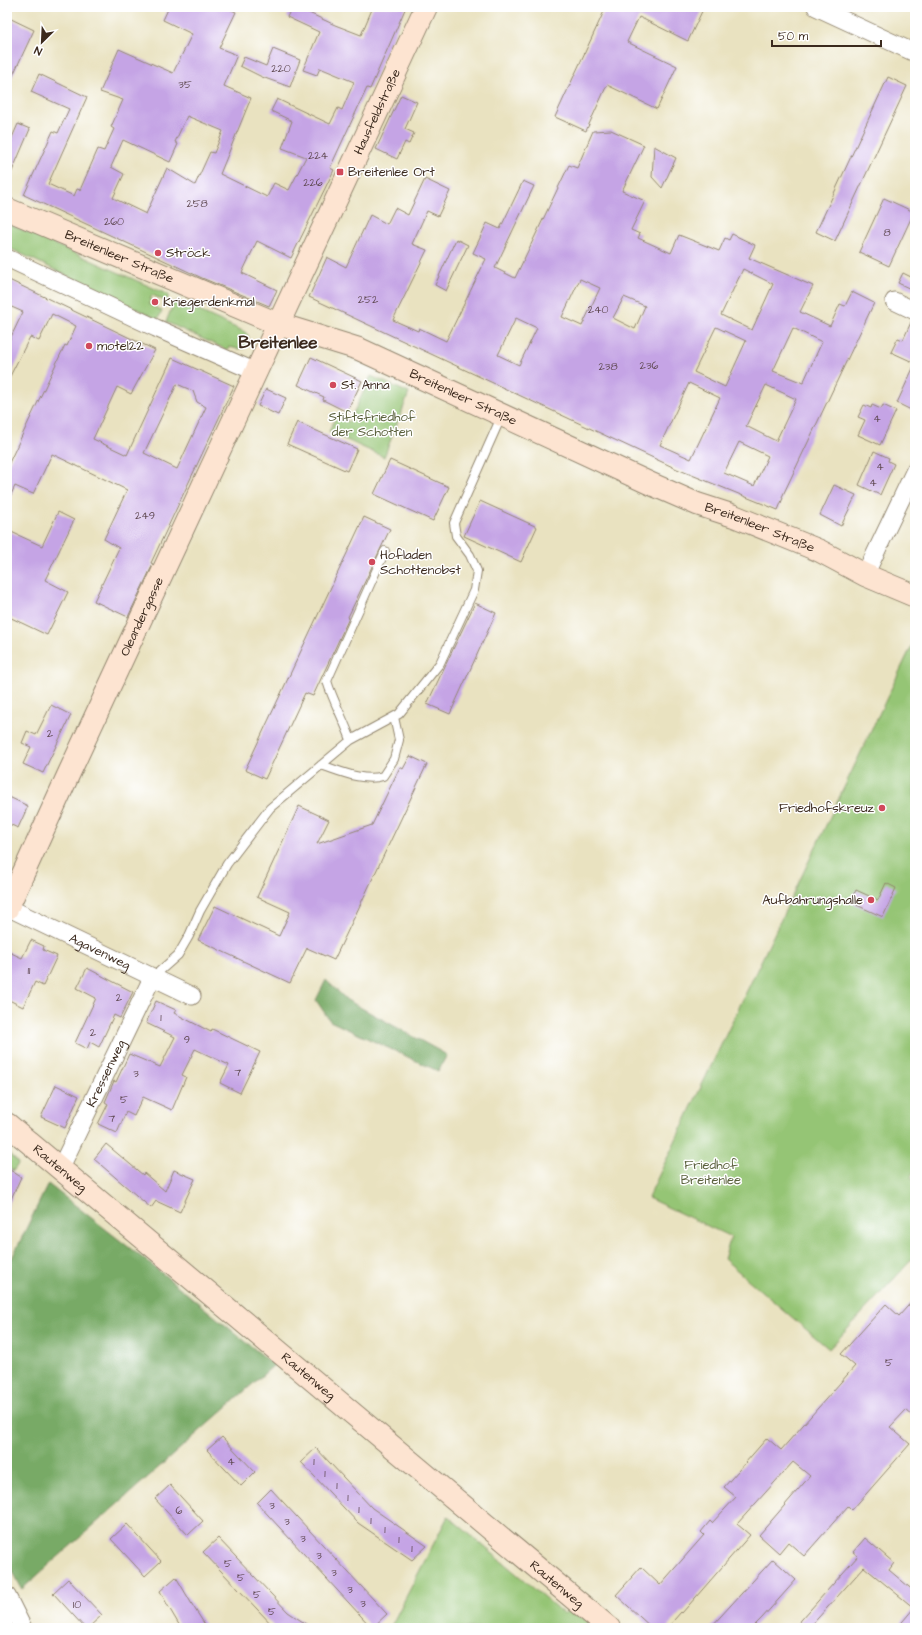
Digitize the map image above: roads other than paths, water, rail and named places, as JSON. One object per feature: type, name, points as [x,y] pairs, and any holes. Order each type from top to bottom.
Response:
[{"type":"street","name":"Hausfeldstraße","points":[[278,324],[426,7]]},
{"type":"street","points":[[816,7],[915,53]]},
{"type":"street","name":"Breitenleer Straße","points":[[7,209],[278,324],[359,349],[697,504],[734,516],[820,551],[865,575],[915,596]]},
{"type":"street","points":[[7,258],[156,328],[256,372]]},
{"type":"street","points":[[894,301],[915,311]]},
{"type":"street","name":"Oleandergasse","points":[[7,908],[278,324]]},
{"type":"street","points":[[865,575],[915,470]]},
{"type":"street","name":"Agavenweg","points":[[7,908],[192,996]]},
{"type":"street","name":"Kressenweg","points":[[60,1169],[152,978]]},
{"type":"street","name":"Rautenweg","points":[[7,1124],[315,1380],[609,1628]]},
{"type":"street","points":[[7,1596],[23,1628]]},
{"type":"lane","points":[[152,978],[178,955],[190,936],[200,912],[228,864],[270,808],[351,740],[399,714],[413,699],[440,663],[474,590],[477,571],[470,555],[456,536],[454,523],[502,415]]},
{"type":"lane","points":[[351,740],[346,724],[331,695],[327,681],[385,551]]},
{"type":"lane","points":[[321,765],[364,778],[374,779],[383,776],[394,759],[398,740],[394,717]]},
{"type":"place","name":"Breitenlee Ort","points":[[340,172]]},
{"type":"place","name":"Ströck","points":[[158,253]]},
{"type":"place","name":"Kriegerdenkmal","points":[[155,302]]},
{"type":"place","name":"motel22","points":[[89,346]]},
{"type":"place","name":"St. Anna","points":[[333,385]]},
{"type":"place","name":"Hofladen Schottenobst","points":[[372,562]]},
{"type":"place","name":"Friedhofskreuz","points":[[882,808]]},
{"type":"place","name":"Aufbahrungshalle","points":[[871,900]]},
{"type":"district","name":"Breitenlee","points":[[278,343]]},
{"type":"park label","name":"Stiftsfriedhof der Schotten","points":[[372,424]]},
{"type":"park label","name":"Friedhof Breitenlee","points":[[711,1172]]}]
